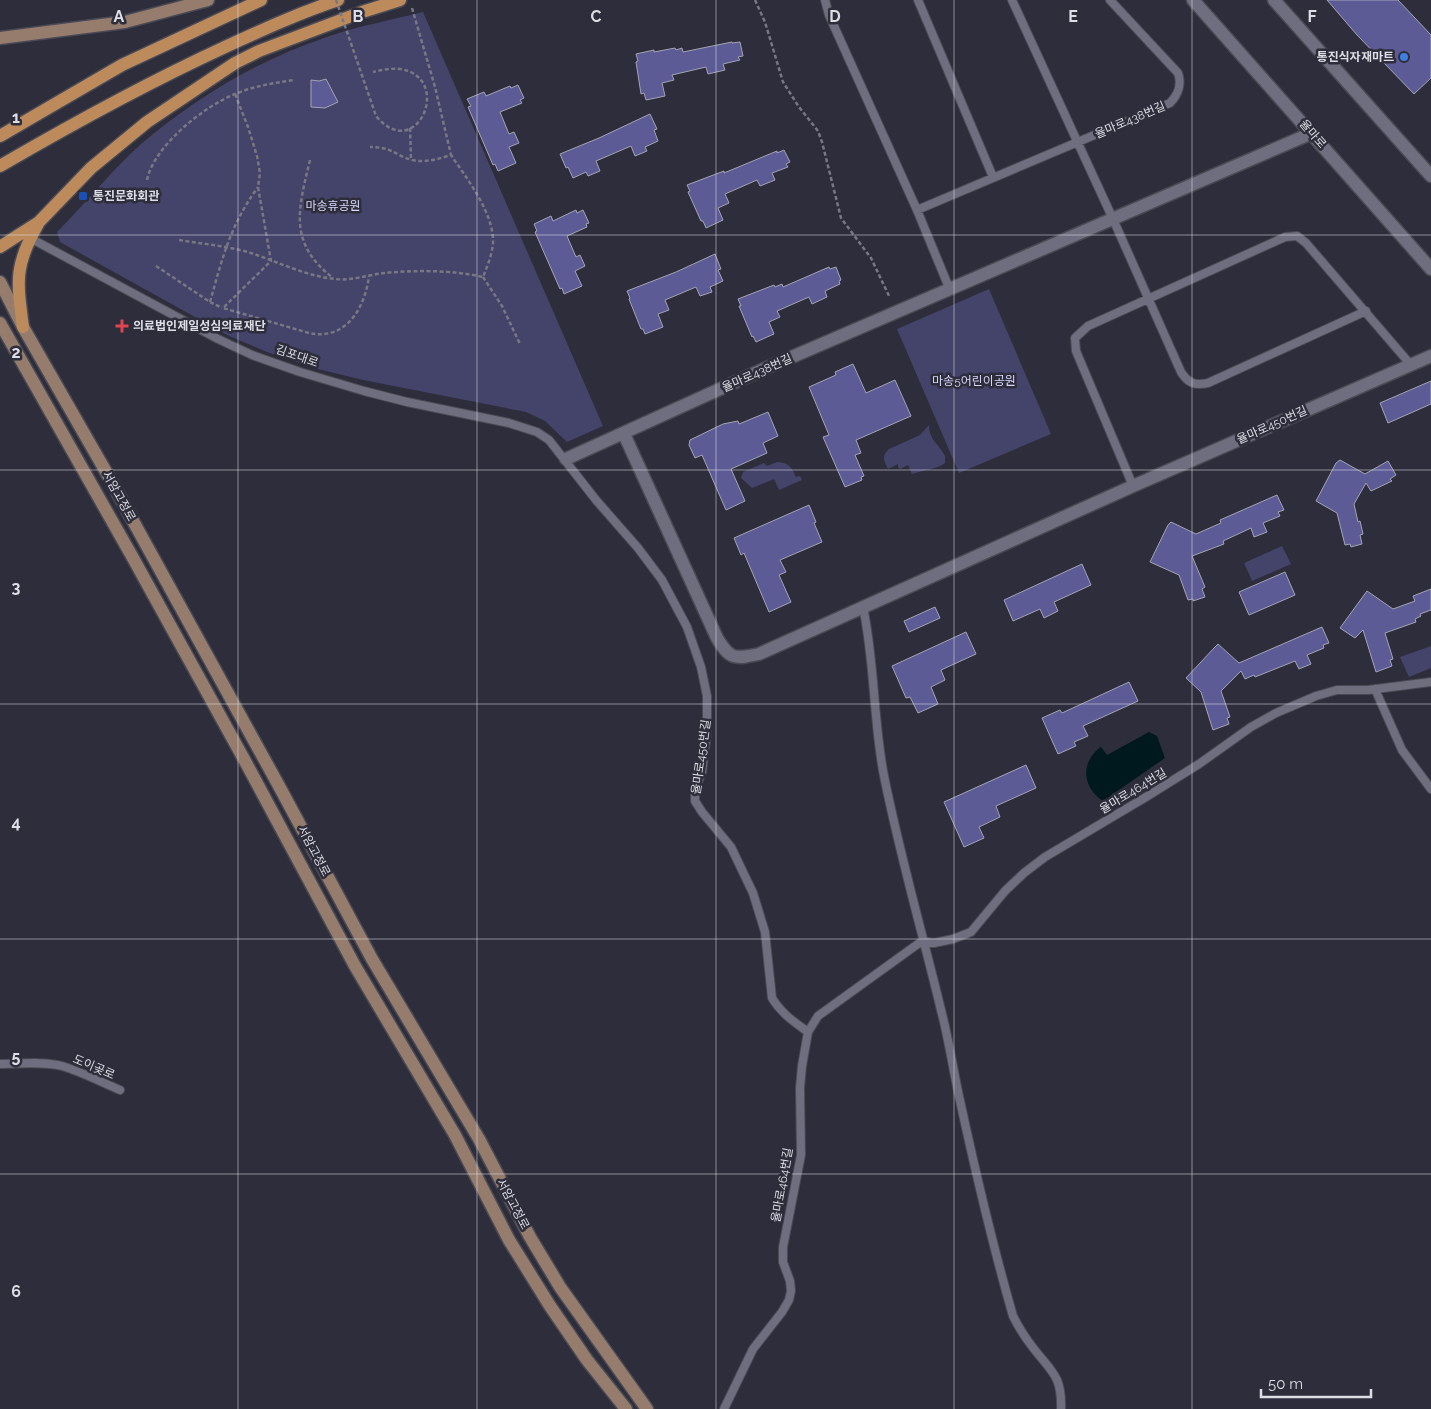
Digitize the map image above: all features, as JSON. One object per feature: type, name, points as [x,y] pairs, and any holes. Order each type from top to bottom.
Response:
[{"type":"main road","points":[[0,38],[125,22],[208,0]]},
{"type":"main road","points":[[0,136],[122,65],[262,0]]},
{"type":"main road","points":[[0,166],[72,124],[160,77],[257,32],[337,0]]},
{"type":"main road","points":[[0,247],[39,222],[85,174],[147,122],[235,63],[259,51],[362,12],[400,0]]},
{"type":"main road","points":[[23,327],[18,290],[18,270],[30,238],[39,222]]},
{"type":"main road","name":"서암고정로","points":[[0,282],[23,327],[105,470],[372,959],[479,1139],[530,1237],[560,1288],[647,1409]]},
{"type":"main road","name":"서암고정로","points":[[0,323],[3,334],[133,558],[355,966],[455,1135],[509,1240],[550,1306],[626,1409]]},
{"type":"street","name":"율마로","points":[[1193,0],[1431,269]]},
{"type":"street","points":[[1274,0],[1431,176]]},
{"type":"street","name":"율마로438번길","points":[[566,459],[764,369],[1312,133]]},
{"type":"street","name":"율마로450번길","points":[[624,434],[717,638],[725,653],[740,658],[759,654],[1133,486],[1431,356]]},
{"type":"lane","points":[[825,0],[829,15],[917,210],[950,290]]},
{"type":"lane","points":[[918,0],[993,177]]},
{"type":"lane","points":[[1012,0],[1113,219],[1147,299],[1187,381],[1197,385],[1208,383],[1366,311]]},
{"type":"lane","name":"율마로438번길","points":[[917,210],[1170,103],[1176,96],[1180,80],[1178,73],[1110,0]]},
{"type":"lane","points":[[1133,486],[1076,351],[1075,338],[1088,326],[1285,237],[1297,236],[1306,243],[1411,365]]},
{"type":"lane","name":"김포대로","points":[[30,238],[218,339],[252,354],[300,372],[364,391],[526,428],[537,432],[549,440],[566,459]]},
{"type":"lane","name":"율마로450번길","points":[[566,459],[596,500],[638,548],[662,580],[687,627],[701,667],[707,696],[707,732],[702,772],[695,790],[695,801],[731,848],[754,894],[765,932],[772,998],[788,1018],[808,1032]]},
{"type":"lane","points":[[863,607],[871,648],[882,766],[922,941],[943,1016],[982,1203],[1013,1316],[1022,1333],[1051,1367],[1058,1380],[1062,1394],[1062,1409]]},
{"type":"lane","name":"율마로464번길","points":[[724,1409],[753,1349],[782,1312],[792,1291],[783,1262],[783,1247],[801,1156],[800,1088],[808,1032],[818,1016],[922,941],[934,943],[953,939],[971,932],[1005,890],[1046,857],[1153,793],[1199,764],[1251,727],[1276,713],[1316,696],[1337,690],[1375,689],[1431,682]]},
{"type":"lane","points":[[1375,689],[1402,750],[1431,788]]},
{"type":"lane","name":"도이곶로","points":[[0,1064],[34,1063],[60,1066],[120,1090]]},
{"type":"path","points":[[337,0],[376,116],[382,124],[390,129],[400,131],[410,128],[419,122],[425,115],[427,106],[426,89],[421,81],[413,74],[402,70],[392,69],[373,72]]},
{"type":"path","points":[[755,0],[783,82],[812,123],[822,142],[841,218],[871,258],[890,298]]},
{"type":"path","points":[[412,8],[435,87],[451,154],[476,193],[490,228],[493,242],[491,256],[483,278]]},
{"type":"path","points":[[148,180],[149,170],[156,158],[180,130],[219,102],[235,94],[267,84],[294,80]]},
{"type":"path","points":[[235,94],[254,143],[260,173],[258,187],[271,261]]},
{"type":"path","points":[[410,128],[411,160]]},
{"type":"path","points":[[370,147],[389,148],[411,160],[426,162],[451,154]]},
{"type":"path","points":[[310,160],[300,206],[299,226],[310,256],[320,268],[335,279]]},
{"type":"path","points":[[210,302],[225,248],[236,221],[258,187]]},
{"type":"path","points":[[179,240],[249,252],[316,276],[335,279],[349,280],[395,272],[470,274],[483,278],[502,306],[520,344]]},
{"type":"path","points":[[223,308],[271,261]]},
{"type":"path","points":[[156,266],[210,302],[223,308],[318,335],[329,334],[351,320],[360,309],[369,276]]},
{"type":"green space","name":"마송휴공원","points":[[423,12],[603,426],[567,442],[545,421],[526,412],[363,380],[318,369],[267,352],[229,336],[60,242],[57,232],[130,154],[162,127],[206,96],[253,69],[301,46],[351,30]]},
{"type":"green space","name":"마송5어린이공원","points":[[989,289],[1051,434],[959,473],[897,329]]},
{"type":"green space","points":[[929,425],[932,438],[945,456],[945,463],[912,474],[908,465],[900,469],[898,464],[888,469],[884,459],[886,452],[920,435]]},
{"type":"green space","points":[[777,462],[789,466],[796,477],[800,476],[802,480],[779,490],[774,479],[752,488],[741,478],[743,472],[764,463],[767,466]]},
{"type":"green space","points":[[1282,546],[1291,564],[1252,581],[1244,563]]},
{"type":"green space","points":[[1431,646],[1431,668],[1409,677],[1400,657]]},
{"type":"shaded area","points":[[1149,732],[1157,736],[1165,758],[1103,801],[1091,789],[1086,774],[1087,767],[1094,753],[1101,747],[1107,755]]},
{"type":"building","name":"통진식자재마트","points":[[1327,0],[1398,0],[1431,35],[1431,78],[1414,94],[1357,35]]},
{"type":"building","points":[[740,42],[743,56],[738,57],[740,60],[723,64],[725,70],[708,74],[706,67],[672,75],[674,80],[662,83],[665,96],[646,100],[644,93],[641,94],[636,54],[675,48],[676,50],[682,48],[683,52]]},
{"type":"building","points":[[326,79],[338,102],[325,108],[311,107],[311,80],[319,81]]},
{"type":"building","points":[[518,85],[524,98],[520,100],[522,103],[500,112],[509,134],[514,132],[519,143],[509,147],[516,163],[498,171],[495,164],[493,165],[468,107],[471,106],[467,99],[484,92],[486,96],[510,86],[511,88]]},
{"type":"building","points":[[650,114],[657,129],[654,130],[658,141],[645,147],[647,151],[635,156],[631,146],[596,161],[600,171],[588,176],[586,172],[573,178],[560,154]]},
{"type":"building","points":[[784,150],[790,162],[786,164],[788,167],[772,173],[775,180],[760,186],[757,180],[725,194],[729,203],[718,208],[723,220],[706,228],[688,192],[690,191],[687,185]]},
{"type":"building","points":[[576,210],[577,213],[583,210],[589,223],[586,224],[587,227],[567,236],[576,257],[580,255],[585,266],[575,271],[582,286],[564,294],[562,288],[560,289],[535,232],[537,231],[534,224],[551,216],[553,221]]},
{"type":"building","points":[[715,254],[721,269],[718,270],[723,281],[710,287],[712,292],[700,296],[696,287],[665,300],[669,310],[658,314],[663,327],[645,334],[643,329],[641,329],[627,291]]},
{"type":"building","points":[[829,267],[830,269],[836,267],[841,280],[839,281],[840,284],[825,291],[827,297],[812,304],[809,297],[777,311],[780,317],[769,322],[774,334],[756,342],[739,306],[741,306],[738,299],[774,285],[775,287],[782,284],[783,287]]},
{"type":"building","points":[[853,364],[866,393],[895,380],[911,416],[856,440],[861,453],[855,455],[864,476],[861,477],[862,480],[845,487],[823,437],[829,435],[809,387],[836,375],[835,372]]},
{"type":"building","points":[[1431,381],[1431,404],[1388,423],[1380,403]]},
{"type":"building","points":[[768,412],[778,436],[763,443],[767,453],[731,469],[745,501],[726,510],[702,455],[695,458],[689,445],[690,440],[723,424],[738,421],[739,424]]},
{"type":"building","points":[[1340,460],[1365,474],[1388,461],[1396,475],[1390,479],[1392,481],[1371,491],[1366,483],[1354,504],[1363,534],[1360,535],[1362,544],[1351,547],[1350,544],[1345,545],[1337,513],[1316,501],[1336,463]]},
{"type":"building","points":[[1277,495],[1284,510],[1278,512],[1280,516],[1263,523],[1267,532],[1254,537],[1251,528],[1223,541],[1224,544],[1192,556],[1205,587],[1202,589],[1205,597],[1193,601],[1193,599],[1188,600],[1179,575],[1150,562],[1171,522],[1196,534],[1221,523],[1220,520]]},
{"type":"building","points":[[809,505],[822,542],[780,560],[786,572],[779,575],[791,602],[769,612],[744,553],[741,555],[734,538]]},
{"type":"building","points":[[1082,564],[1091,585],[1054,602],[1058,611],[1044,618],[1040,609],[1013,621],[1004,600]]},
{"type":"building","points":[[1285,572],[1295,595],[1249,615],[1239,592]]},
{"type":"building","points":[[1431,589],[1431,610],[1420,614],[1421,616],[1415,619],[1416,622],[1385,633],[1393,659],[1390,660],[1392,666],[1376,672],[1363,630],[1355,638],[1340,628],[1367,591],[1393,609],[1415,601],[1413,596]]},
{"type":"building","points":[[935,607],[940,618],[909,632],[904,621]]},
{"type":"building","points":[[1322,627],[1329,643],[1323,645],[1324,648],[1307,655],[1311,664],[1299,669],[1295,661],[1255,677],[1254,675],[1245,679],[1241,671],[1221,691],[1230,717],[1227,718],[1229,724],[1213,730],[1201,692],[1186,678],[1218,644],[1239,663]]},
{"type":"building","points":[[966,632],[976,654],[941,670],[945,680],[931,687],[938,704],[918,713],[910,697],[906,698],[892,666]]},
{"type":"building","points":[[1129,682],[1138,701],[1083,726],[1088,736],[1074,742],[1076,746],[1058,754],[1042,718],[1060,710],[1062,713]]},
{"type":"building","points":[[1026,765],[1036,788],[996,806],[1000,817],[979,827],[984,838],[964,847],[944,802]]},
{"type":"place","name":"통진식자재마트","points":[[1404,57]]},
{"type":"place","name":"통진문화회관","points":[[83,196]]},
{"type":"place","name":"의료법인제일성심의료재단","points":[[122,326]]}]
